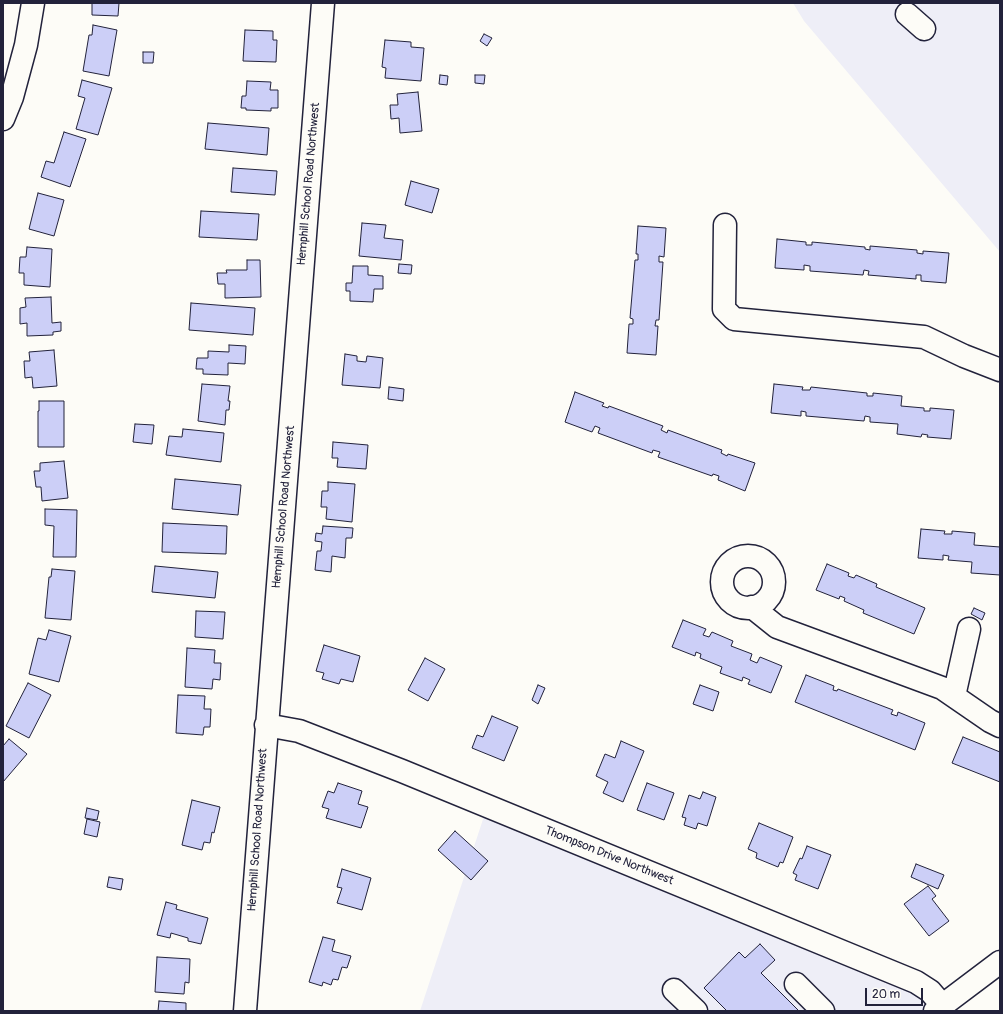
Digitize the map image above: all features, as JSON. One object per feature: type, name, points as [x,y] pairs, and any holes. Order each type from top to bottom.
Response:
[{"type":"street","points":[[3,119],[12,97],[26,45],[33,3]]},
{"type":"street","name":"Hemphill School Road Northwest","points":[[245,1011],[323,3]]},
{"type":"street","points":[[907,14],[924,29]]},
{"type":"street","points":[[725,225],[724,309],[734,319],[924,337],[964,356],[1000,370]]},
{"type":"street","points":[[752,607],[777,627],[942,688],[990,721],[1000,726]]},
{"type":"street","points":[[954,696],[969,629]]},
{"type":"street","name":"Thompson Drive Northwest","points":[[266,725],[299,731],[402,771],[916,982],[930,991],[938,1008]]},
{"type":"street","points":[[938,1008],[1000,962]]},
{"type":"street","points":[[796,984],[823,1011]]},
{"type":"street","points":[[674,990],[696,1011]]},
{"type":"shaded area","points":[[793,3],[1000,3],[1000,252],[804,21]]},
{"type":"shaded area","points":[[490,798],[944,999],[933,1011],[420,1011]]},
{"type":"building","points":[[92,3],[119,3],[118,16],[92,15]]},
{"type":"building","points":[[93,25],[117,30],[109,76],[83,71],[89,35],[92,35]]},
{"type":"building","points":[[245,30],[273,31],[273,40],[277,40],[276,62],[243,61]]},
{"type":"building","points":[[484,34],[492,38],[487,46],[480,41]]},
{"type":"building","points":[[385,40],[411,42],[411,47],[424,48],[421,81],[385,78],[386,68],[382,67]]},
{"type":"building","points":[[143,52],[154,52],[153,63],[143,63]]},
{"type":"building","points":[[440,75],[448,76],[447,85],[439,84]]},
{"type":"building","points":[[475,75],[485,75],[484,84],[475,83]]},
{"type":"building","points":[[82,80],[112,88],[98,135],[76,129],[85,98],[78,96]]},
{"type":"building","points":[[247,81],[271,82],[270,90],[278,90],[278,108],[271,108],[271,111],[246,110],[246,108],[241,108],[242,96],[246,96]]},
{"type":"building","points":[[418,92],[422,131],[400,133],[399,118],[391,119],[390,105],[398,105],[397,94]]},
{"type":"building","points":[[208,123],[269,128],[267,155],[205,149]]},
{"type":"building","points":[[64,132],[86,139],[70,187],[41,177],[46,161],[54,163]]},
{"type":"building","points":[[233,168],[277,171],[275,195],[231,192]]},
{"type":"building","points":[[411,181],[439,189],[432,213],[405,205]]},
{"type":"building","points":[[38,193],[64,200],[54,236],[29,229]]},
{"type":"building","points":[[201,211],[259,214],[257,240],[199,237]]},
{"type":"building","points":[[362,223],[386,225],[384,238],[403,240],[401,260],[359,256]]},
{"type":"building","points":[[638,226],[666,228],[664,257],[659,256],[659,262],[663,262],[659,320],[656,320],[655,326],[658,326],[656,355],[627,353],[629,324],[633,324],[633,319],[630,318],[635,260],[638,260],[638,254],[636,254]]},
{"type":"building","points":[[777,239],[806,242],[806,245],[812,245],[812,242],[865,247],[865,249],[870,250],[870,246],[917,250],[917,253],[923,254],[923,251],[949,253],[946,283],[921,281],[921,275],[916,275],[916,279],[868,275],[869,271],[864,270],[863,275],[810,271],[810,266],[804,265],[804,270],[775,268]]},
{"type":"building","points":[[27,247],[52,249],[50,287],[24,285],[24,273],[19,273],[20,257],[26,257]]},
{"type":"building","points":[[247,260],[260,260],[261,297],[225,298],[225,284],[218,284],[217,273],[227,273],[226,270],[247,270]]},
{"type":"building","points":[[399,264],[412,265],[411,274],[398,273]]},
{"type":"building","points":[[353,266],[368,266],[368,275],[383,276],[383,289],[374,289],[373,302],[350,301],[350,291],[346,291],[346,283],[352,283]]},
{"type":"building","points":[[51,297],[52,323],[61,322],[61,331],[53,332],[53,335],[27,336],[27,323],[20,324],[20,308],[26,307],[25,298]]},
{"type":"building","points":[[191,303],[255,308],[253,335],[189,330]]},
{"type":"building","points":[[229,345],[246,346],[245,364],[228,363],[228,375],[203,374],[203,369],[196,369],[197,358],[208,358],[208,351],[229,352]]},
{"type":"building","points":[[54,350],[57,386],[33,388],[32,377],[25,378],[24,361],[30,361],[29,352]]},
{"type":"building","points":[[345,354],[357,356],[357,361],[366,362],[367,356],[383,358],[380,388],[342,385]]},
{"type":"building","points":[[202,384],[230,386],[228,401],[230,401],[229,410],[226,410],[225,425],[198,421]]},
{"type":"building","points":[[774,384],[803,387],[802,390],[810,390],[811,387],[867,393],[867,396],[873,396],[873,393],[902,396],[901,406],[924,408],[924,411],[930,411],[930,408],[954,410],[951,439],[927,437],[928,435],[922,434],[921,437],[897,434],[898,424],[870,422],[870,417],[865,416],[864,421],[806,416],[806,412],[801,411],[801,416],[771,413]]},
{"type":"building","points":[[389,387],[404,389],[403,401],[388,399]]},
{"type":"building","points":[[575,392],[604,403],[602,406],[608,408],[609,406],[663,426],[661,430],[667,433],[668,430],[722,450],[721,453],[727,456],[728,454],[755,463],[745,491],[718,480],[719,476],[713,474],[712,476],[658,457],[660,452],[653,450],[652,453],[598,433],[600,428],[595,426],[592,432],[565,422]]},
{"type":"building","points":[[39,401],[64,401],[64,447],[38,447]]},
{"type":"building","points":[[135,424],[154,425],[152,444],[133,442]]},
{"type":"building","points":[[183,429],[224,433],[221,462],[166,455],[169,436],[182,437]]},
{"type":"building","points":[[333,442],[368,445],[366,469],[337,467],[338,458],[332,458]]},
{"type":"building","points":[[64,461],[68,498],[42,501],[41,487],[36,487],[34,471],[40,471],[40,463]]},
{"type":"building","points":[[175,479],[241,485],[238,515],[172,509]]},
{"type":"building","points":[[328,482],[355,484],[352,522],[326,519],[327,507],[321,507],[322,491],[328,491]]},
{"type":"building","points":[[45,509],[77,510],[76,557],[53,557],[54,526],[45,525]]},
{"type":"building","points":[[163,523],[227,526],[226,554],[162,552]]},
{"type":"building","points":[[323,526],[353,528],[352,538],[346,538],[345,558],[332,556],[331,572],[315,570],[317,551],[321,551],[322,542],[315,541],[316,533],[322,534]]},
{"type":"building","points":[[921,529],[945,531],[944,534],[952,534],[952,531],[975,533],[974,545],[1000,547],[1000,575],[971,573],[972,562],[948,560],[949,556],[943,555],[943,560],[918,558]]},
{"type":"building","points":[[827,564],[849,573],[848,576],[854,578],[856,575],[877,584],[876,587],[925,608],[914,634],[863,613],[864,610],[844,601],[845,598],[840,596],[839,599],[816,590]]},
{"type":"building","points":[[155,566],[218,572],[215,598],[152,592]]},
{"type":"building","points":[[52,569],[75,571],[71,620],[45,618],[49,577],[51,577]]},
{"type":"building","points":[[974,608],[985,613],[982,620],[971,614]]},
{"type":"building","points":[[196,611],[225,612],[223,639],[195,637]]},
{"type":"building","points":[[683,620],[706,629],[703,635],[709,637],[712,632],[733,641],[731,646],[752,654],[750,660],[757,663],[760,657],[782,666],[771,693],[748,684],[750,680],[743,677],[742,681],[720,673],[722,667],[700,658],[701,654],[696,652],[695,656],[672,647]]},
{"type":"building","points":[[49,630],[71,636],[59,682],[29,674],[38,638],[46,640]]},
{"type":"building","points":[[324,645],[360,656],[353,682],[341,679],[339,684],[322,679],[324,673],[316,671]]},
{"type":"building","points":[[187,648],[215,650],[214,663],[221,663],[220,680],[213,679],[212,689],[185,687]]},
{"type":"building","points":[[425,658],[445,669],[428,701],[408,690]]},
{"type":"building","points":[[806,675],[834,686],[833,690],[837,691],[838,689],[893,710],[891,714],[897,716],[898,712],[925,723],[915,750],[795,702]]},
{"type":"building","points":[[28,683],[51,695],[29,738],[6,726]]},
{"type":"building","points":[[538,685],[545,688],[538,704],[532,700]]},
{"type":"building","points":[[700,685],[719,692],[713,711],[693,704]]},
{"type":"building","points":[[178,695],[205,696],[204,709],[211,709],[210,727],[204,727],[203,735],[176,733]]},
{"type":"building","points":[[492,716],[518,727],[504,761],[472,748],[477,735],[483,737]]},
{"type":"building","points":[[963,737],[1000,752],[1000,782],[952,763]]},
{"type":"building","points":[[9,739],[27,754],[3,782],[3,746]]},
{"type":"building","points":[[621,741],[644,751],[623,802],[603,793],[608,782],[596,776],[605,754],[615,758]]},
{"type":"building","points":[[338,783],[362,791],[358,804],[368,807],[361,828],[326,818],[329,809],[322,807],[328,791],[334,793]]},
{"type":"building","points":[[647,783],[674,793],[664,820],[637,810]]},
{"type":"building","points":[[703,792],[716,797],[707,826],[698,823],[696,829],[684,825],[686,818],[682,817],[689,795],[700,799]]},
{"type":"building","points":[[192,800],[220,807],[210,843],[204,842],[202,850],[182,845]]},
{"type":"building","points":[[87,808],[99,811],[97,820],[85,818]]},
{"type":"building","points":[[87,819],[100,822],[97,837],[84,834]]},
{"type":"building","points":[[759,823],[793,837],[783,863],[780,862],[778,867],[756,858],[757,853],[748,849]]},
{"type":"building","points":[[455,831],[488,861],[471,880],[438,850]]},
{"type":"building","points":[[807,846],[831,855],[818,889],[795,880],[797,875],[793,873],[800,858],[802,859]]},
{"type":"building","points":[[916,864],[944,875],[938,889],[911,877]]},
{"type":"building","points":[[342,869],[371,878],[362,910],[337,903],[342,888],[337,887]]},
{"type":"building","points":[[109,877],[123,879],[121,890],[107,887]]},
{"type":"building","points":[[928,886],[936,896],[932,899],[949,921],[929,936],[904,904]]},
{"type":"building","points":[[166,902],[177,905],[176,909],[208,918],[201,944],[188,941],[188,938],[171,933],[170,938],[157,935]]},
{"type":"building","points":[[323,937],[335,940],[332,951],[351,956],[347,968],[342,967],[338,980],[333,979],[331,985],[323,982],[322,986],[309,982]]},
{"type":"building","points":[[760,944],[775,960],[761,973],[799,1011],[727,1011],[704,988],[739,952],[745,958]]},
{"type":"building","points":[[157,957],[190,959],[189,983],[185,982],[184,994],[155,992]]},
{"type":"building","points":[[159,1001],[186,1003],[186,1011],[158,1011]]}]
